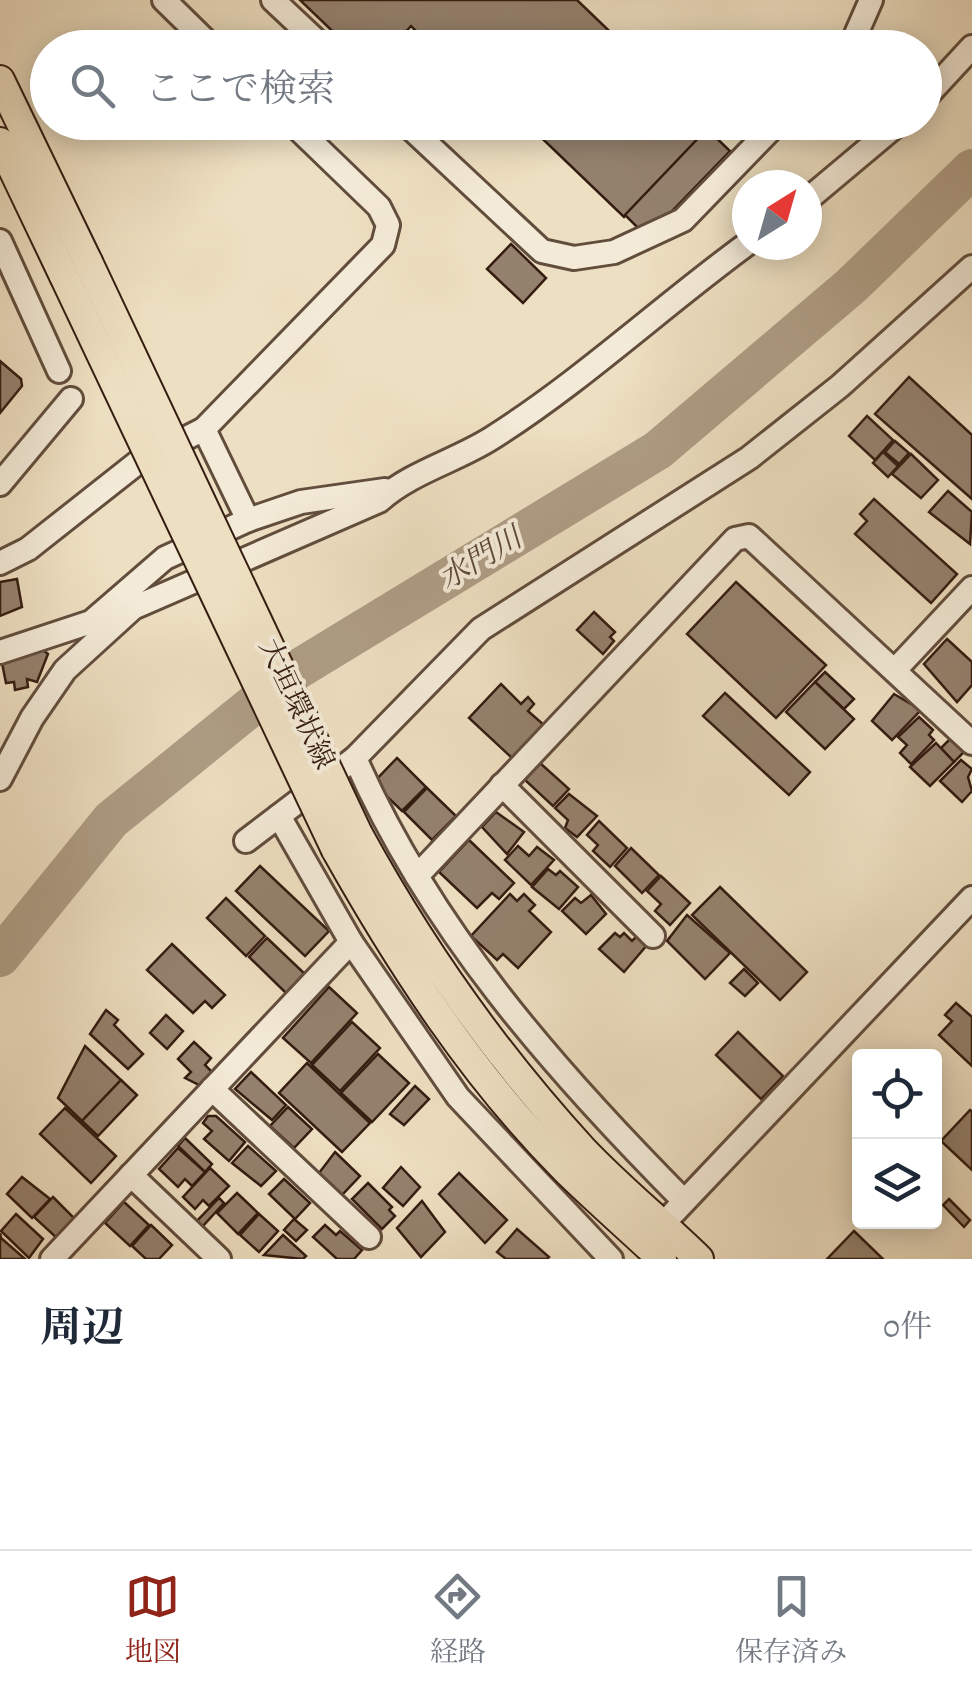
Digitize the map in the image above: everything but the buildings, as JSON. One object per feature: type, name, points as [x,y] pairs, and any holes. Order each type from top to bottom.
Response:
[{"type":"main road","name":"大垣環状線","points":[[0,80],[76,269],[347,842],[374,918],[462,1047],[566,1169],[650,1246],[699,1259]]},
{"type":"main road","name":"大垣環状線","points":[[0,142],[76,269]]},
{"type":"street","points":[[164,0],[195,30]]},
{"type":"street","points":[[273,0],[305,30]]},
{"type":"street","points":[[858,30],[872,0]]},
{"type":"street","points":[[942,79],[972,46]]},
{"type":"street","points":[[0,563],[28,549],[137,463],[204,429],[383,245],[388,226],[380,207],[311,140]]},
{"type":"street","points":[[423,140],[542,251],[574,258],[614,252],[683,220],[761,140]]},
{"type":"street","points":[[822,187],[879,140]]},
{"type":"street","points":[[0,241],[58,371]]},
{"type":"street","points":[[0,652],[95,628],[132,608],[379,500],[392,488],[490,439],[605,356],[732,256]]},
{"type":"street","points":[[246,841],[355,758],[481,629],[749,458],[840,386],[972,267]]},
{"type":"street","points":[[0,484],[71,398]]},
{"type":"street","points":[[204,429],[248,520]]},
{"type":"street","points":[[0,779],[43,702],[95,628],[165,558],[248,520],[301,502],[392,488]]},
{"type":"street","points":[[417,876],[735,538],[749,536],[972,743]]},
{"type":"street","points":[[895,670],[972,588]]},
{"type":"street","points":[[355,758],[381,818],[484,977],[580,1096],[684,1201]]},
{"type":"street","points":[[502,785],[654,936]]},
{"type":"street","points":[[279,816],[352,942],[458,1097],[611,1259]]},
{"type":"street","points":[[650,1246],[684,1201],[972,898]]},
{"type":"street","points":[[52,1259],[352,942]]},
{"type":"street","points":[[212,1089],[370,1237]]},
{"type":"street","points":[[132,1175],[219,1259]]},
{"type":"waterway","name":"水門川","points":[[0,957],[111,820],[295,671],[658,450],[851,286],[972,169]]}]
